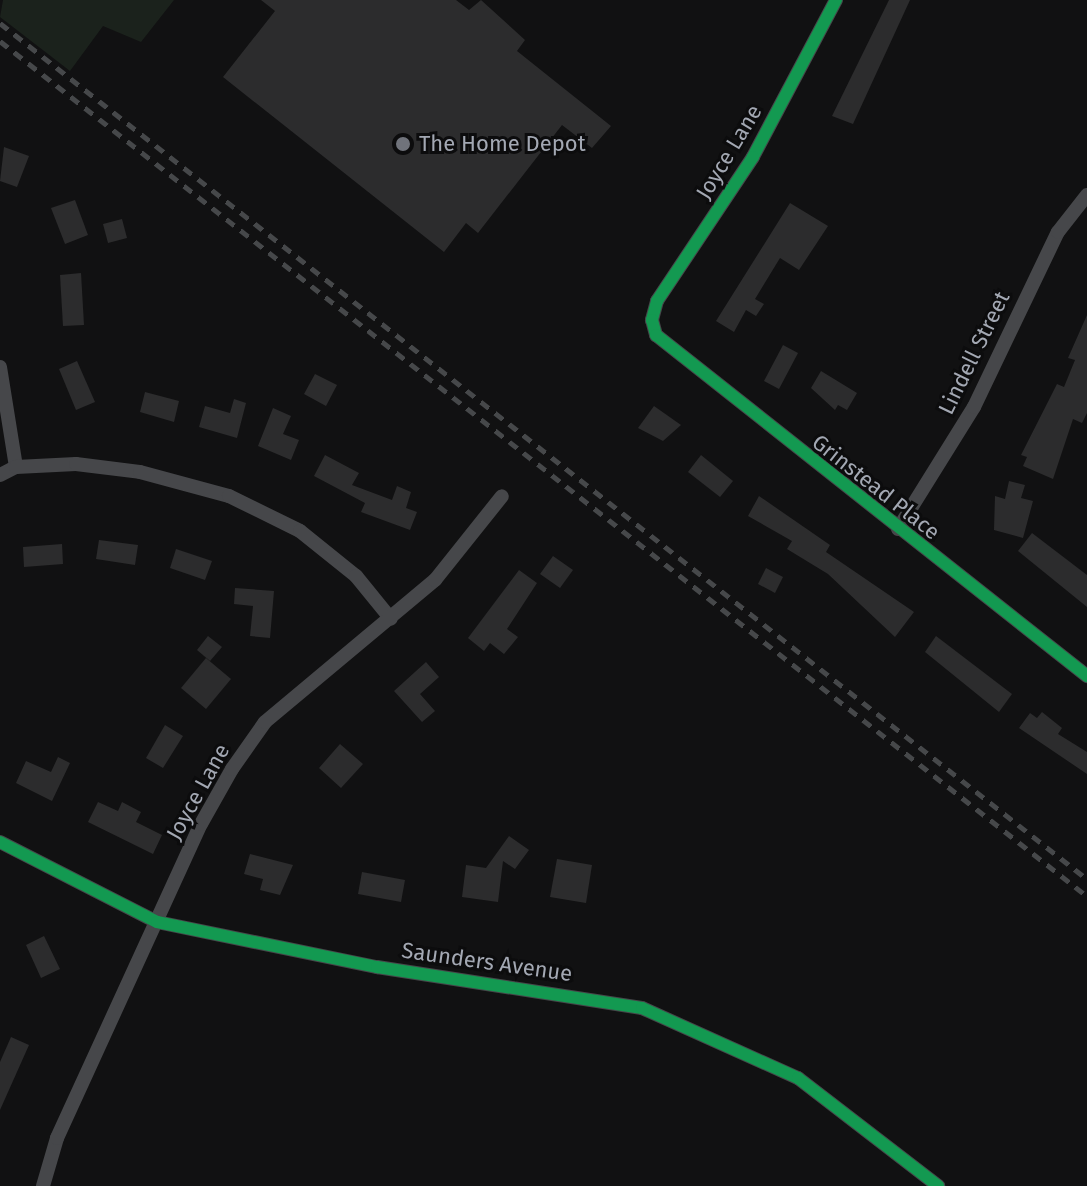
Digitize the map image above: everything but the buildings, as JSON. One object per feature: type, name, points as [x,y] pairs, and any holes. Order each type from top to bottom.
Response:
[{"type":"street","name":"Joyce Lane","points":[[652,320],[657,301],[753,157],[836,0]]},
{"type":"street","name":"Lindell Street","points":[[898,529],[974,407],[1058,232],[1087,195]]},
{"type":"street","name":"Grinstead Place","points":[[652,320],[656,335],[1087,676]]},
{"type":"street","points":[[0,367],[16,467]]},
{"type":"street","points":[[0,475],[16,467],[76,464],[140,472],[229,496],[300,531],[356,576],[391,619]]},
{"type":"street","name":"Joyce Lane","points":[[43,1186],[57,1138],[201,824],[265,722],[391,619],[465,546],[502,496]]},
{"type":"street","name":"Saunders Avenue","points":[[0,842],[157,922],[377,967],[642,1008],[798,1078],[938,1186]]},
{"type":"shaded area","points":[[3,0],[174,0],[141,42],[103,26],[70,71],[0,17]]},
{"type":"railway","points":[[0,23],[1087,879]]},
{"type":"railway","points":[[0,41],[1087,896]]},
{"type":"cycle path","points":[[836,0],[753,157],[657,301],[652,320],[656,335],[1087,676]]},
{"type":"cycle path","points":[[0,842],[157,922],[377,967],[642,1008],[798,1078],[938,1186]]},
{"type":"place","name":"The Home Depot","points":[[403,144]]}]
